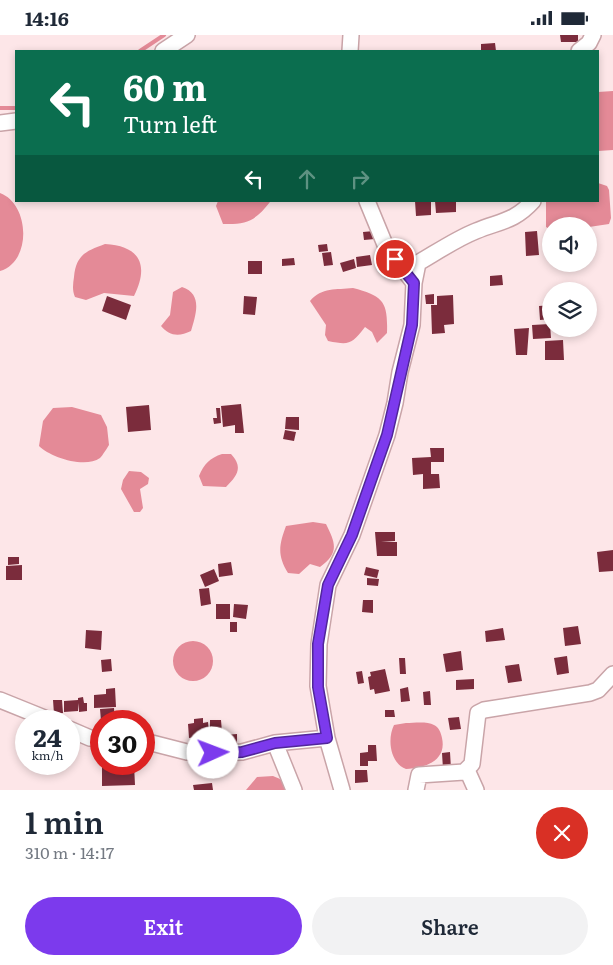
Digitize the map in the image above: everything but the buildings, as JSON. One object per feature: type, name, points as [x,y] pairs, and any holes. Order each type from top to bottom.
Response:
[{"type":"street","points":[[164,50],[187,35]]},
{"type":"street","points":[[350,50],[351,35]]},
{"type":"street","points":[[579,50],[589,43],[593,35]]},
{"type":"street","points":[[0,123],[15,121]]},
{"type":"street","points":[[367,202],[386,247],[414,283]]},
{"type":"street","points":[[342,790],[327,738],[318,687],[318,644],[328,585],[352,535],[387,435],[412,325],[414,283],[418,263],[476,231],[500,224],[521,214],[532,202]]},
{"type":"street","points":[[416,790],[418,775],[467,770],[472,764],[478,713],[484,710],[590,693],[598,690],[613,673]]},
{"type":"street","points":[[0,700],[25,710]]},
{"type":"street","points":[[155,744],[188,752],[213,753],[242,752],[275,743],[327,738]]},
{"type":"street","points":[[275,743],[294,790]]},
{"type":"street","points":[[467,770],[476,790]]},
{"type":"shaded area","points":[[613,91],[613,150],[599,151],[599,92]]},
{"type":"shaded area","points":[[599,183],[607,186],[611,218],[609,224],[597,226],[597,217],[546,217],[546,202],[599,202]]},
{"type":"shaded area","points":[[0,193],[10,199],[17,209],[22,220],[23,233],[18,257],[10,266],[0,271]]},
{"type":"shaded area","points":[[218,202],[270,202],[255,217],[238,224],[223,224],[216,206]]},
{"type":"shaded area","points":[[105,244],[127,249],[139,259],[141,275],[134,296],[104,293],[86,300],[75,297],[73,282],[77,264],[87,252]]},
{"type":"shaded area","points":[[182,287],[193,294],[196,305],[195,318],[191,331],[174,335],[167,332],[161,326],[170,315],[173,292]]},
{"type":"shaded area","points":[[353,288],[377,297],[385,307],[387,333],[377,343],[372,332],[365,327],[349,342],[328,341],[325,335],[326,325],[310,301],[324,291]]},
{"type":"shaded area","points":[[72,407],[101,415],[107,427],[109,445],[100,458],[94,461],[77,462],[59,458],[39,446],[43,421],[53,408]]},
{"type":"shaded area","points":[[222,454],[231,454],[237,463],[238,471],[234,479],[226,487],[203,486],[199,476],[203,468],[214,457]]},
{"type":"shaded area","points":[[129,471],[141,472],[149,478],[148,484],[140,489],[143,508],[140,512],[134,512],[121,489],[123,480]]},
{"type":"shaded area","points":[[313,522],[326,524],[334,543],[333,553],[320,567],[310,564],[299,574],[288,573],[284,567],[280,550],[286,526]]},
{"type":"shaded area","points":[[197,641],[204,644],[210,650],[213,661],[212,669],[204,678],[197,681],[189,681],[182,678],[174,669],[173,657],[176,650],[185,642]]},
{"type":"shaded area","points":[[428,723],[436,726],[442,736],[443,746],[438,758],[433,762],[420,767],[406,769],[396,762],[391,750],[392,731],[394,725]]},
{"type":"shaded area","points":[[273,776],[283,781],[289,790],[246,790],[257,777]]},
{"type":"waterway","points":[[142,50],[164,35]]},
{"type":"waterway","points":[[0,108],[15,108]]},
{"type":"route","points":[[213,753],[242,752],[275,743],[327,738],[318,687],[318,644],[328,585],[352,535],[387,435],[412,325],[414,283],[395,259]]}]
